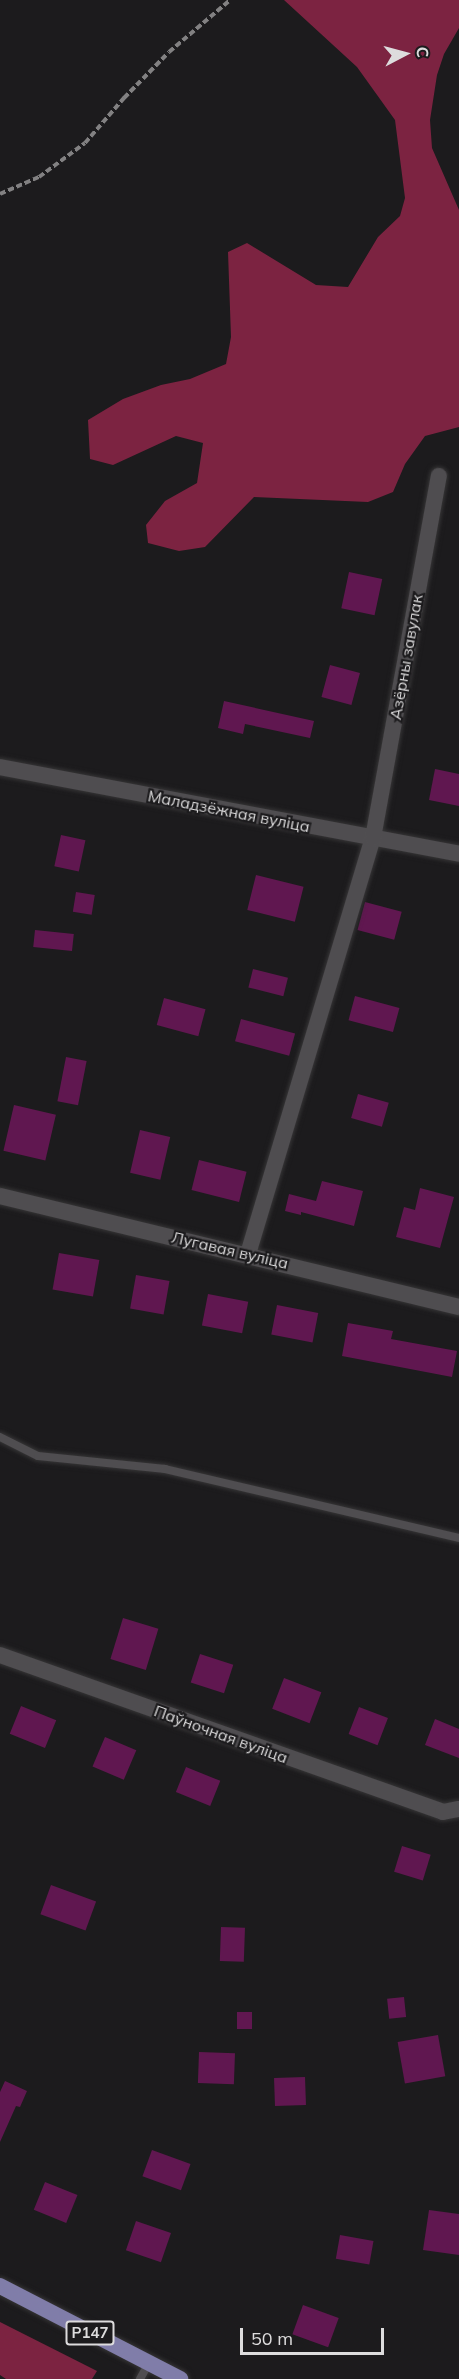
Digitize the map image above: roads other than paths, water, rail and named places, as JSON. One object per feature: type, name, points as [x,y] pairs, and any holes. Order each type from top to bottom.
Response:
[{"type":"main road","name":"Р147","points":[[0,2286],[180,2379]]},
{"type":"street","name":"Азёрны завулак","points":[[248,1254],[374,838],[439,476]]},
{"type":"street","name":"Маладзёжная вуліца","points":[[0,767],[459,854]]},
{"type":"street","name":"Лугавая вуліца","points":[[0,1196],[248,1254],[459,1307]]},
{"type":"street","name":"Паўночная вуліца","points":[[0,1655],[451,1811]]},
{"type":"lane","points":[[0,1437],[38,1456],[165,1469],[459,1538]]},
{"type":"lane","points":[[140,2379],[149,2363]]}]
